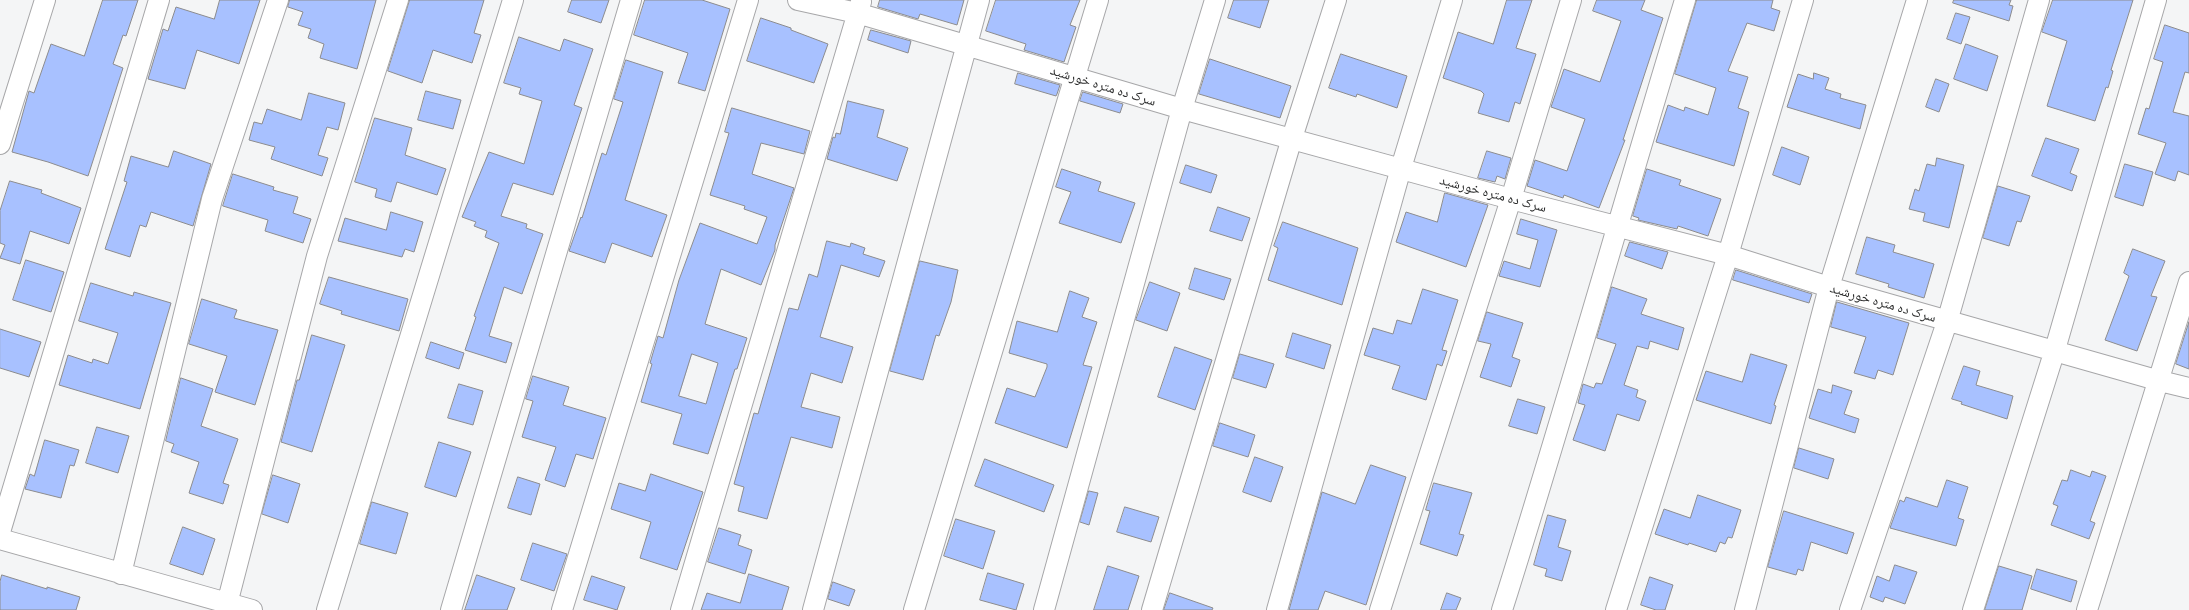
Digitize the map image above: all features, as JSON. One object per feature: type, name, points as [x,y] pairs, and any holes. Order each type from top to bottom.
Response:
[{"type":"street","points":[[0,144],[45,0]]},
{"type":"street","points":[[0,532],[159,0]]},
{"type":"street","points":[[121,574],[212,199],[278,0]]},
{"type":"street","points":[[227,604],[317,256],[398,0]]},
{"type":"street","points":[[327,610],[513,0]]},
{"type":"street","points":[[451,610],[631,0]]},
{"type":"street","points":[[562,610],[748,0]]},
{"type":"street","name":"سرک ده متره خورشید","points":[[798,0],[859,7],[966,46],[1182,109],[1512,200],[1728,255],[1830,288],[1947,322],[2189,388]]},
{"type":"street","points":[[813,610],[980,0]]},
{"type":"street","points":[[914,610],[1098,0]]},
{"type":"street","points":[[1044,610],[1182,109],[1215,0]]},
{"type":"street","points":[[1152,610],[1292,138],[1336,0]]},
{"type":"street","points":[[1277,610],[1401,168],[1452,0]]},
{"type":"street","points":[[1380,610],[1512,200],[1570,0]]},
{"type":"street","points":[[1502,610],[1549,459],[1616,226],[1685,0]]},
{"type":"street","points":[[1616,610],[1728,255],[1803,0]]},
{"type":"street","points":[[1745,610],[1830,288],[1917,0]]},
{"type":"street","points":[[1850,610],[1947,322],[2039,0]]},
{"type":"street","points":[[1974,610],[2054,352],[2156,0]]},
{"type":"street","points":[[681,610],[859,7]]},
{"type":"street","points":[[2087,610],[2160,381],[2189,282]]},
{"type":"street","points":[[0,539],[252,610]]},
{"type":"building","points":[[103,0],[138,0],[126,36],[123,35],[113,64],[123,68],[88,176],[12,152],[29,91],[34,93],[51,44],[84,56]]},
{"type":"building","points":[[220,0],[260,0],[239,64],[197,50],[185,89],[148,79],[163,29],[168,31],[176,7],[214,19]]},
{"type":"building","points":[[290,0],[376,0],[357,69],[320,58],[324,44],[308,38],[311,29],[298,25],[303,12],[288,7]]},
{"type":"building","points":[[410,0],[484,0],[474,33],[481,35],[472,63],[433,50],[422,83],[388,71]]},
{"type":"building","points":[[572,0],[609,0],[601,23],[568,12]]},
{"type":"building","points":[[645,0],[702,0],[730,9],[705,91],[678,83],[688,53],[634,35]]},
{"type":"building","points":[[880,0],[964,0],[957,25],[920,14],[918,19],[878,7]]},
{"type":"building","points":[[996,0],[1080,0],[1070,25],[1076,27],[1064,62],[1024,50],[1026,44],[986,31]]},
{"type":"building","points":[[1234,0],[1269,0],[1260,28],[1228,18]]},
{"type":"building","points":[[1507,0],[1532,0],[1516,48],[1536,54],[1520,104],[1515,102],[1509,122],[1478,113],[1484,94],[1481,91],[1443,78],[1458,32],[1493,44]]},
{"type":"building","points":[[1597,0],[1645,0],[1641,10],[1663,18],[1623,140],[1625,140],[1599,208],[1564,195],[1563,198],[1527,186],[1535,160],[1567,171],[1585,119],[1551,107],[1564,69],[1600,82],[1621,21],[1593,11]]},
{"type":"building","points":[[1697,0],[1773,0],[1771,8],[1780,11],[1774,31],[1747,23],[1728,71],[1748,77],[1738,108],[1749,112],[1734,166],[1656,142],[1668,105],[1684,111],[1685,107],[1708,115],[1716,88],[1675,74]]},
{"type":"building","points":[[1954,0],[2011,0],[2009,5],[2013,6],[2009,21],[1953,3]]},
{"type":"building","points":[[2053,0],[2133,0],[2111,70],[2113,71],[2108,88],[2106,87],[2095,121],[2047,106],[2067,41],[2042,32]]},
{"type":"building","points":[[1956,13],[1970,17],[1961,44],[1947,39]]},
{"type":"building","points":[[761,18],[791,28],[791,30],[828,44],[814,83],[747,61]]},
{"type":"building","points":[[2165,25],[2189,33],[2189,73],[2185,72],[2173,112],[2189,116],[2189,175],[2178,171],[2175,181],[2155,174],[2166,143],[2138,134],[2146,108],[2149,109],[2163,62],[2154,59]]},
{"type":"building","points":[[871,30],[911,41],[908,53],[868,40]]},
{"type":"building","points":[[519,37],[560,51],[564,39],[593,49],[574,105],[582,108],[553,195],[513,183],[501,216],[527,224],[526,228],[543,234],[522,294],[504,287],[489,336],[512,343],[506,363],[465,350],[476,317],[474,316],[499,243],[485,237],[487,231],[474,226],[476,222],[462,217],[489,152],[524,164],[542,101],[519,94],[521,88],[504,83]]},
{"type":"building","points":[[1966,44],[1998,56],[1987,91],[1954,79]]},
{"type":"building","points":[[1341,54],[1407,76],[1397,108],[1357,94],[1356,97],[1329,88]]},
{"type":"building","points":[[1210,59],[1291,86],[1280,118],[1199,94]]},
{"type":"building","points":[[626,60],[663,72],[625,200],[667,215],[652,257],[612,243],[605,263],[569,251],[582,218],[602,153],[606,155],[623,102],[614,99]]},
{"type":"building","points":[[1018,73],[1060,85],[1056,96],[1015,84]]},
{"type":"building","points":[[1814,73],[1829,78],[1825,89],[1841,94],[1840,98],[1866,105],[1860,129],[1787,107],[1798,74],[1813,79]]},
{"type":"building","points":[[1936,79],[1949,84],[1939,112],[1926,107]]},
{"type":"building","points":[[426,91],[461,100],[453,129],[418,120]]},
{"type":"building","points":[[1083,92],[1123,104],[1120,113],[1080,101]]},
{"type":"building","points":[[309,93],[345,103],[338,130],[327,127],[318,155],[328,158],[322,176],[271,159],[275,147],[249,140],[254,122],[262,124],[267,109],[301,120]]},
{"type":"building","points":[[848,101],[884,110],[877,137],[908,148],[897,181],[827,159],[833,137],[835,138],[836,133],[840,134]]},
{"type":"building","points":[[732,108],[810,131],[804,154],[761,143],[752,174],[794,188],[775,250],[761,285],[721,269],[705,324],[747,338],[708,454],[673,444],[682,414],[641,402],[658,336],[663,338],[679,280],[700,223],[757,244],[767,217],[744,209],[745,206],[710,195],[729,133],[725,132]],"holes":[[[692,354],[718,363],[706,404],[679,396]]]},
{"type":"building","points":[[375,118],[412,128],[405,155],[446,169],[437,195],[397,182],[391,202],[375,197],[377,189],[355,182]]},
{"type":"building","points":[[2046,138],[2079,149],[2070,173],[2077,176],[2072,191],[2032,176]]},
{"type":"building","points":[[1782,147],[1809,157],[1800,185],[1773,175]]},
{"type":"building","points":[[174,151],[211,164],[193,226],[151,212],[146,227],[140,225],[130,257],[105,249],[127,182],[124,181],[131,156],[168,167]]},
{"type":"building","points":[[1487,151],[1511,158],[1505,179],[1497,176],[1495,182],[1478,178]]},
{"type":"building","points":[[1937,158],[1964,165],[1949,228],[1923,221],[1925,213],[1909,209],[1915,189],[1919,191],[1927,164],[1935,166]]},
{"type":"building","points":[[2125,164],[2153,172],[2143,206],[2115,197]]},
{"type":"building","points":[[1186,165],[1217,175],[1211,193],[1180,183]]},
{"type":"building","points":[[1062,169],[1101,182],[1098,191],[1135,203],[1121,243],[1059,223],[1071,192],[1056,187]]},
{"type":"building","points":[[1647,169],[1681,180],[1679,185],[1721,199],[1708,236],[1678,226],[1677,229],[1638,220],[1639,218],[1633,216]]},
{"type":"building","points":[[233,174],[274,187],[273,190],[298,197],[293,213],[311,219],[303,243],[265,231],[268,220],[223,206]]},
{"type":"building","points":[[10,181],[42,190],[41,193],[81,208],[69,244],[30,231],[20,264],[0,258],[5,245],[0,243],[0,211]]},
{"type":"building","points":[[1998,186],[2030,196],[2021,222],[2017,221],[2009,246],[1983,238]]},
{"type":"building","points":[[1445,193],[1488,205],[1466,267],[1396,242],[1406,212],[1437,222]]},
{"type":"building","points":[[1218,207],[1250,218],[1242,241],[1210,231]]},
{"type":"building","points":[[391,212],[423,222],[414,252],[405,249],[402,257],[338,241],[345,218],[386,230]]},
{"type":"building","points":[[1521,219],[1557,230],[1540,287],[1499,276],[1504,261],[1530,269],[1538,240],[1517,234]]},
{"type":"building","points":[[1283,222],[1358,248],[1342,305],[1268,280],[1278,248],[1274,246]]},
{"type":"building","points":[[1867,237],[1895,245],[1893,252],[1934,264],[1924,298],[1888,287],[1889,284],[1856,274]]},
{"type":"building","points":[[827,241],[850,247],[851,243],[865,248],[863,254],[885,261],[879,277],[841,265],[820,337],[853,347],[842,383],[811,373],[801,407],[840,417],[832,448],[791,437],[767,519],[738,511],[744,487],[734,484],[754,413],[758,414],[789,308],[798,310],[809,274],[817,277]]},
{"type":"building","points":[[1630,242],[1668,252],[1662,269],[1625,256]]},
{"type":"building","points":[[2133,249],[2165,261],[2151,296],[2157,297],[2137,351],[2105,340],[2129,276],[2124,273]]},
{"type":"building","points":[[26,260],[64,272],[51,312],[13,300]]},
{"type":"building","points":[[920,261],[958,270],[951,302],[939,336],[936,335],[923,380],[890,371]]},
{"type":"building","points":[[1195,268],[1231,279],[1224,300],[1189,289]]},
{"type":"building","points":[[1736,270],[1812,294],[1809,303],[1733,280]]},
{"type":"building","points":[[329,277],[408,299],[399,331],[341,314],[342,311],[320,304]]},
{"type":"building","points":[[1150,282],[1180,293],[1167,331],[1136,320]]},
{"type":"building","points":[[91,283],[133,296],[134,292],[171,303],[140,409],[59,385],[68,355],[92,363],[93,359],[108,364],[118,333],[79,321]]},
{"type":"building","points":[[1612,287],[1647,299],[1641,314],[1684,328],[1678,350],[1650,341],[1648,349],[1637,346],[1624,385],[1638,390],[1636,397],[1646,401],[1639,421],[1617,414],[1605,451],[1573,440],[1585,405],[1578,403],[1583,384],[1594,388],[1596,383],[1602,384],[1616,344],[1597,338]]},
{"type":"building","points":[[1423,289],[1458,300],[1442,350],[1447,351],[1442,366],[1437,364],[1426,400],[1392,389],[1400,366],[1364,355],[1373,328],[1393,334],[1397,320],[1411,324]]},
{"type":"building","points":[[1070,291],[1089,298],[1082,317],[1097,322],[1083,365],[1092,367],[1067,448],[995,423],[1007,388],[1035,397],[1047,367],[1047,364],[1009,353],[1017,321],[1057,332]]},
{"type":"building","points":[[202,299],[237,310],[234,318],[278,330],[255,405],[215,392],[227,356],[189,344]]},
{"type":"building","points":[[1837,302],[1909,323],[1893,375],[1878,370],[1875,379],[1854,373],[1866,337],[1831,327]]},
{"type":"building","points":[[1487,312],[1523,323],[1512,357],[1520,360],[1511,387],[1480,377],[1491,344],[1478,341]]},
{"type":"building","points":[[2189,322],[2189,369],[2176,364]]},
{"type":"building","points":[[0,329],[41,342],[29,377],[0,368]]},
{"type":"building","points":[[1293,333],[1331,345],[1324,369],[1286,357]]},
{"type":"building","points":[[312,335],[345,345],[312,452],[281,442],[297,380],[299,380]]},
{"type":"building","points":[[431,342],[464,353],[459,369],[426,358]]},
{"type":"building","points":[[1175,347],[1212,360],[1195,410],[1158,397]]},
{"type":"building","points":[[1240,354],[1274,364],[1266,388],[1233,378]]},
{"type":"building","points":[[1751,354],[1787,365],[1774,405],[1776,406],[1771,424],[1696,400],[1706,371],[1742,382]]},
{"type":"building","points":[[1964,366],[1980,371],[1976,385],[2013,396],[2007,419],[1961,404],[1962,402],[1952,399]]},
{"type":"building","points":[[533,376],[569,387],[563,405],[606,418],[593,459],[576,454],[565,487],[545,480],[556,447],[522,437],[533,401],[526,399]]},
{"type":"building","points":[[181,378],[213,389],[201,426],[238,439],[223,483],[229,485],[223,504],[189,493],[199,462],[171,452],[174,444],[166,441]]},
{"type":"building","points":[[459,384],[483,391],[473,425],[448,418]]},
{"type":"building","points":[[1833,385],[1852,391],[1844,414],[1859,419],[1855,433],[1809,418],[1818,389],[1831,393]]},
{"type":"building","points":[[1518,399],[1545,407],[1537,434],[1509,426]]},
{"type":"building","points":[[1220,423],[1255,435],[1248,457],[1213,446]]},
{"type":"building","points":[[97,427],[129,436],[118,473],[86,463]]},
{"type":"building","points":[[45,440],[79,450],[74,466],[70,465],[61,498],[25,489],[30,474],[34,476]]},
{"type":"building","points":[[439,442],[471,452],[456,497],[425,487]]},
{"type":"building","points":[[1799,448],[1834,459],[1828,479],[1794,468]]},
{"type":"building","points":[[1255,457],[1283,467],[1271,502],[1243,492]]},
{"type":"building","points":[[985,459],[1054,485],[1044,512],[975,486]]},
{"type":"building","points":[[1371,465],[1406,477],[1366,605],[1325,591],[1318,610],[1289,610],[1322,492],[1355,504]]},
{"type":"building","points":[[2071,470],[2090,477],[2092,471],[2106,476],[2090,521],[2095,523],[2089,539],[2051,525],[2058,506],[2053,504],[2062,480],[2067,481]]},
{"type":"building","points":[[651,474],[703,492],[677,570],[640,558],[651,522],[611,509],[619,483],[645,491]]},
{"type":"building","points":[[273,475],[300,484],[288,523],[262,514]]},
{"type":"building","points":[[518,477],[540,484],[531,515],[508,508]]},
{"type":"building","points":[[1947,480],[1968,487],[1958,518],[1964,520],[1956,546],[1890,528],[1900,500],[1904,502],[1906,497],[1937,507]]},
{"type":"building","points":[[1434,483],[1472,493],[1459,534],[1464,535],[1457,556],[1420,544],[1430,511],[1426,510]]},
{"type":"building","points":[[1089,491],[1098,493],[1089,525],[1080,522]]},
{"type":"building","points":[[1698,495],[1741,510],[1732,538],[1728,537],[1725,544],[1720,542],[1716,552],[1655,534],[1664,509],[1690,518]]},
{"type":"building","points":[[372,502],[408,513],[396,554],[360,544]]},
{"type":"building","points":[[1125,507],[1159,517],[1151,542],[1117,532]]},
{"type":"building","points":[[1784,511],[1854,533],[1847,554],[1811,542],[1803,571],[1798,569],[1796,575],[1768,567]]},
{"type":"building","points":[[1548,515],[1566,520],[1558,547],[1571,551],[1562,581],[1545,576],[1547,569],[1534,565]]},
{"type":"building","points":[[956,519],[995,531],[983,569],[944,556]]},
{"type":"building","points":[[183,527],[215,539],[203,575],[170,564]]},
{"type":"building","points":[[719,528],[741,535],[738,545],[752,550],[745,574],[708,562]]},
{"type":"building","points":[[533,543],[567,554],[554,591],[521,580]]},
{"type":"building","points":[[1895,565],[1917,572],[1905,604],[1885,597],[1883,602],[1870,597],[1877,576],[1889,581]]},
{"type":"building","points":[[1108,566],[1139,576],[1128,610],[1094,610]]},
{"type":"building","points":[[1999,566],[2032,576],[2022,610],[1985,610]]},
{"type":"building","points":[[2037,569],[2077,581],[2071,602],[2031,589]]},
{"type":"building","points":[[988,573],[1024,584],[1016,610],[980,600]]},
{"type":"building","points":[[749,574],[789,587],[782,610],[701,610],[707,593],[740,603]]},
{"type":"building","points":[[2,575],[80,597],[76,610],[0,610],[0,582]]},
{"type":"building","points":[[477,575],[515,588],[507,610],[465,610]]},
{"type":"building","points":[[592,576],[625,587],[617,610],[584,600]]},
{"type":"building","points":[[1650,577],[1673,585],[1665,610],[1656,610],[1641,605]]},
{"type":"building","points":[[833,582],[855,590],[849,606],[828,599]]},
{"type":"building","points":[[1170,593],[1213,608],[1212,610],[1164,610]]},
{"type":"building","points":[[1447,593],[1461,598],[1456,610],[1441,610]]}]
